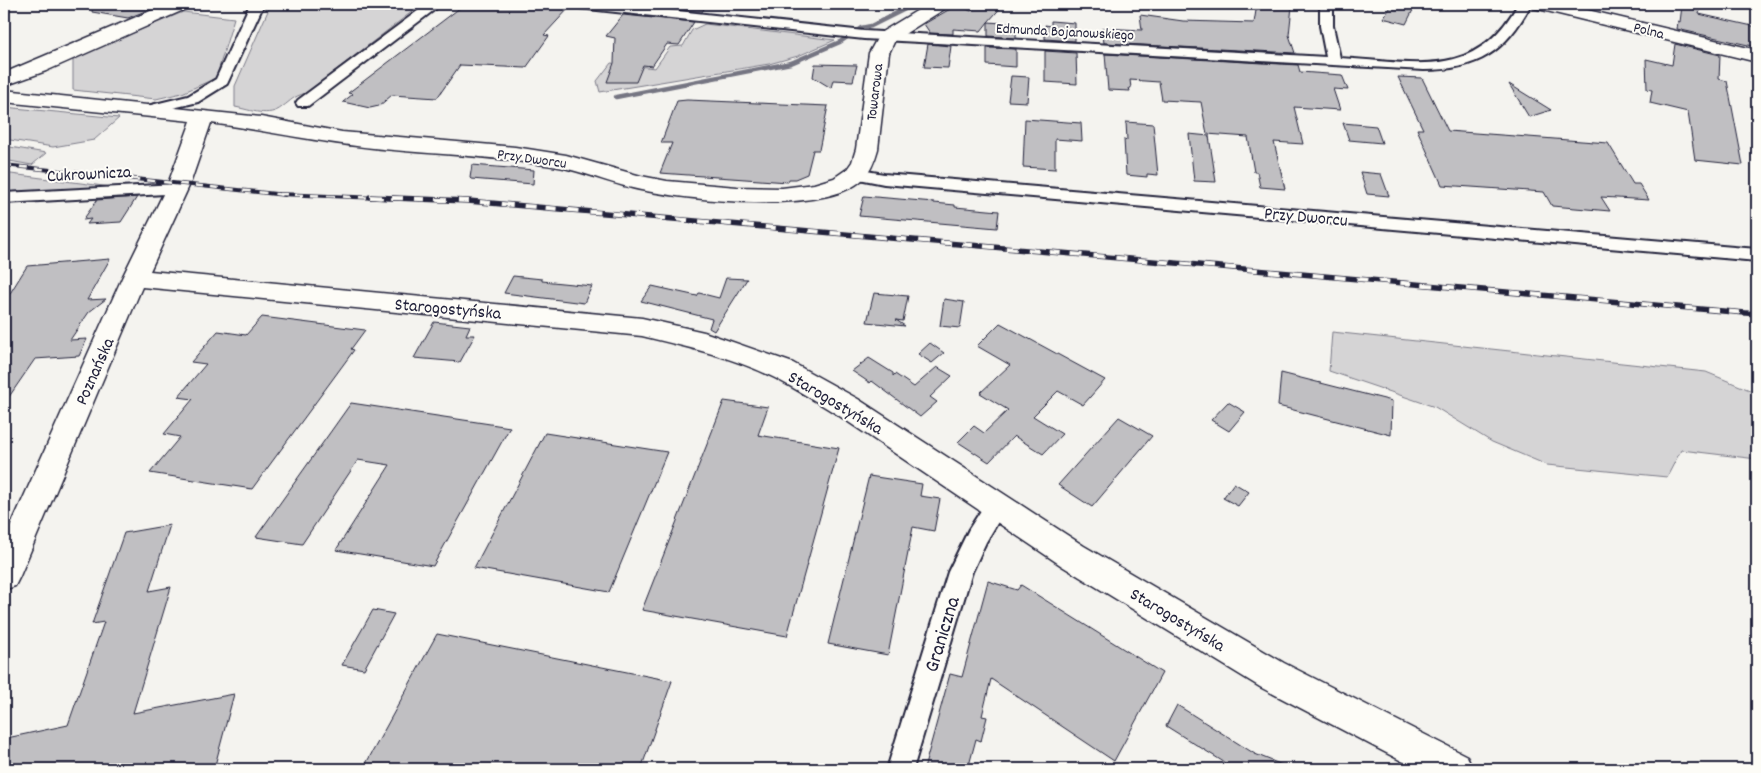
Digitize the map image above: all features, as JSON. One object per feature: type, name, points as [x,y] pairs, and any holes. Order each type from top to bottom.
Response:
[{"type":"street","points":[[7,91],[39,67],[182,4]]},
{"type":"street","points":[[148,110],[193,99],[222,81],[257,4]]},
{"type":"street","points":[[303,103],[435,4]]},
{"type":"street","name":"Edmunda Bojanowskiego","points":[[579,4],[843,34],[1429,66],[1464,62],[1490,48],[1512,23],[1524,4]]},
{"type":"street","points":[[887,37],[940,4]]},
{"type":"street","points":[[1327,4],[1325,15],[1327,36],[1334,62]]},
{"type":"street","name":"Polna","points":[[1540,4],[1757,56]]},
{"type":"street","name":"Towarowa","points":[[855,174],[863,163],[867,149],[879,53],[887,37]]},
{"type":"street","name":"Przy Dworcu","points":[[7,91],[261,123],[342,138],[515,154],[558,161],[639,183],[707,192],[782,195],[816,191],[842,183],[855,174],[919,183],[1757,255]]},
{"type":"street","name":"Poznańska","points":[[4,576],[134,278],[177,189],[203,116]]},
{"type":"street","name":"Poznańska","points":[[186,166],[217,139],[233,131],[261,123]]},
{"type":"street","name":"Cukrownicza","points":[[4,198],[177,189]]},
{"type":"street","name":"Starogostyńska","points":[[134,278],[633,326],[695,339],[783,370],[816,388],[1073,556],[1272,675],[1454,769]]},
{"type":"street","name":"Graniczna","points":[[900,769],[960,572],[977,536],[998,506]]},
{"type":"shaded area","points":[[271,4],[422,4],[306,93],[295,97],[277,110],[266,113],[235,107],[235,86]]},
{"type":"shaded area","points":[[183,12],[234,18],[216,78],[182,93],[156,99],[73,90],[73,58]]},
{"type":"shaded area","points":[[705,24],[835,40],[798,56],[769,64],[600,92],[597,81],[611,63],[655,68],[670,47],[683,46],[692,30]]},
{"type":"shaded area","points":[[4,107],[119,118],[94,140],[53,147],[4,139]]},
{"type":"shaded area","points":[[4,146],[46,153],[32,165],[4,160]]},
{"type":"shaded area","points":[[4,174],[11,174],[119,188],[4,193]]},
{"type":"shaded area","points":[[1332,332],[1706,372],[1757,393],[1757,459],[1681,450],[1667,477],[1547,465],[1492,442],[1435,407],[1329,371]]},
{"type":"building","points":[[93,4],[163,4],[128,18],[92,12]]},
{"type":"building","points":[[465,4],[536,4],[569,8],[544,35],[549,36],[526,68],[460,65],[437,98],[392,95],[379,106],[370,108],[343,102],[353,94],[348,93]]},
{"type":"building","points":[[631,4],[707,4],[702,12]]},
{"type":"building","points":[[978,4],[1004,4],[981,31],[953,29],[953,34],[930,33],[924,24],[957,5],[971,11]]},
{"type":"building","points":[[1257,4],[1292,6],[1289,35],[1295,53],[1104,43],[1102,28],[1142,30],[1140,15],[1183,21],[1254,23]]},
{"type":"building","points":[[1393,4],[1416,4],[1406,24],[1383,18]]},
{"type":"building","points":[[1682,6],[1700,10],[1699,14],[1757,27],[1757,47],[1677,29]]},
{"type":"building","points":[[623,15],[694,22],[679,45],[667,44],[652,66],[643,65],[636,82],[607,82],[614,63],[615,38],[606,36]]},
{"type":"building","points":[[1051,21],[1075,23],[1075,41],[1045,39],[1045,25],[1051,26]]},
{"type":"building","points":[[988,22],[1016,24],[1016,38],[988,36]]},
{"type":"building","points":[[928,44],[951,46],[948,68],[924,67]]},
{"type":"building","points":[[1675,44],[1720,55],[1719,79],[1727,81],[1743,165],[1695,160],[1688,112],[1650,103],[1652,90],[1647,89],[1646,59],[1672,65]]},
{"type":"building","points":[[987,48],[1016,49],[1016,67],[987,65]]},
{"type":"building","points":[[1045,51],[1076,53],[1077,84],[1045,82]]},
{"type":"building","points":[[1105,54],[1298,65],[1300,72],[1342,75],[1348,90],[1333,89],[1340,110],[1294,107],[1303,144],[1274,142],[1285,189],[1260,187],[1257,172],[1254,172],[1248,137],[1207,134],[1201,102],[1162,100],[1159,82],[1130,80],[1130,91],[1108,90]]},
{"type":"building","points":[[815,64],[857,65],[853,81],[833,80],[831,88],[813,77]]},
{"type":"building","points":[[1011,76],[1029,77],[1027,102],[1008,101]]},
{"type":"building","points":[[1398,77],[1422,78],[1448,131],[1608,143],[1633,184],[1639,184],[1649,200],[1601,197],[1610,211],[1552,206],[1544,192],[1442,185],[1417,129],[1423,129]]},
{"type":"building","points":[[1509,84],[1551,110],[1529,117]]},
{"type":"building","points":[[677,101],[828,106],[819,150],[813,150],[807,174],[795,179],[789,179],[788,182],[660,173],[672,143],[661,143]]},
{"type":"building","points":[[1025,119],[1081,123],[1082,141],[1055,139],[1055,169],[1023,167]]},
{"type":"building","points":[[1126,122],[1153,124],[1158,175],[1147,174],[1147,177],[1126,175],[1124,139],[1127,140]]},
{"type":"building","points":[[1343,123],[1376,126],[1382,143],[1349,140]]},
{"type":"building","points":[[1189,134],[1209,136],[1216,182],[1194,181]]},
{"type":"building","points":[[472,165],[534,170],[533,184],[471,179]]},
{"type":"building","points":[[1360,172],[1381,174],[1389,196],[1367,194]]},
{"type":"building","points":[[864,196],[934,202],[955,205],[955,207],[999,211],[997,228],[859,216]]},
{"type":"building","points":[[137,197],[121,222],[87,224],[91,219],[83,220],[97,200]]},
{"type":"building","points":[[110,259],[87,300],[106,299],[89,312],[70,340],[87,339],[79,356],[35,359],[4,404],[4,303],[27,266]]},
{"type":"building","points":[[513,276],[592,286],[584,303],[504,293]]},
{"type":"building","points":[[726,278],[747,279],[714,331],[709,328],[712,319],[641,301],[652,286],[697,296],[699,293],[719,298]]},
{"type":"building","points":[[874,293],[908,296],[903,321],[896,320],[905,326],[867,322]]},
{"type":"building","points":[[944,299],[964,302],[960,328],[940,326]]},
{"type":"building","points":[[262,317],[365,330],[351,349],[354,350],[252,489],[150,473],[180,437],[164,434],[193,399],[178,397],[206,364],[191,362],[218,331],[246,335]]},
{"type":"building","points":[[434,322],[470,326],[466,335],[475,335],[460,362],[414,358]]},
{"type":"building","points":[[1000,323],[1105,380],[1083,405],[1058,391],[1033,416],[1062,434],[1043,454],[1014,436],[989,462],[958,442],[974,426],[984,433],[1008,410],[980,393],[1010,365],[977,346]]},
{"type":"building","points":[[930,343],[944,353],[932,363],[918,354]]},
{"type":"building","points":[[869,358],[893,373],[893,376],[895,374],[914,387],[937,367],[952,376],[930,397],[937,402],[920,417],[872,381],[870,383],[852,371]]},
{"type":"building","points":[[1281,373],[1392,401],[1391,435],[1278,406]]},
{"type":"building","points":[[724,401],[768,407],[758,435],[839,448],[787,636],[642,610]]},
{"type":"building","points":[[1228,402],[1245,412],[1229,431],[1211,420]]},
{"type":"building","points":[[351,403],[510,427],[433,566],[336,550],[390,465],[358,460],[302,544],[256,537]]},
{"type":"building","points":[[1119,417],[1152,436],[1092,507],[1058,485]]},
{"type":"building","points":[[545,433],[667,452],[609,592],[474,568]]},
{"type":"building","points":[[869,476],[922,484],[920,496],[940,499],[934,531],[913,527],[888,655],[828,644]]},
{"type":"building","points":[[1234,483],[1249,492],[1238,506],[1223,498]]},
{"type":"building","points":[[170,525],[149,591],[171,587],[133,713],[234,694],[214,769],[4,769],[4,747],[7,738],[68,725],[104,622],[92,624],[124,533]]},
{"type":"building","points":[[988,581],[1017,590],[1021,585],[1162,673],[1114,761],[991,679],[982,716],[987,717],[981,741],[976,739],[968,769],[924,769],[950,674],[962,677]]},
{"type":"building","points":[[373,610],[394,614],[364,669],[342,665]]},
{"type":"building","points":[[437,634],[672,681],[641,769],[363,769]]},
{"type":"building","points":[[1177,705],[1255,754],[1292,769],[1235,769],[1166,726]]},
{"type":"waterway","points":[[616,97],[791,63],[840,42],[861,28],[871,26],[915,4]]},
{"type":"railway","points":[[4,165],[285,195]]},
{"type":"railway","points":[[279,194],[404,199]]},
{"type":"railway","points":[[370,197],[468,201],[1757,314]]}]
